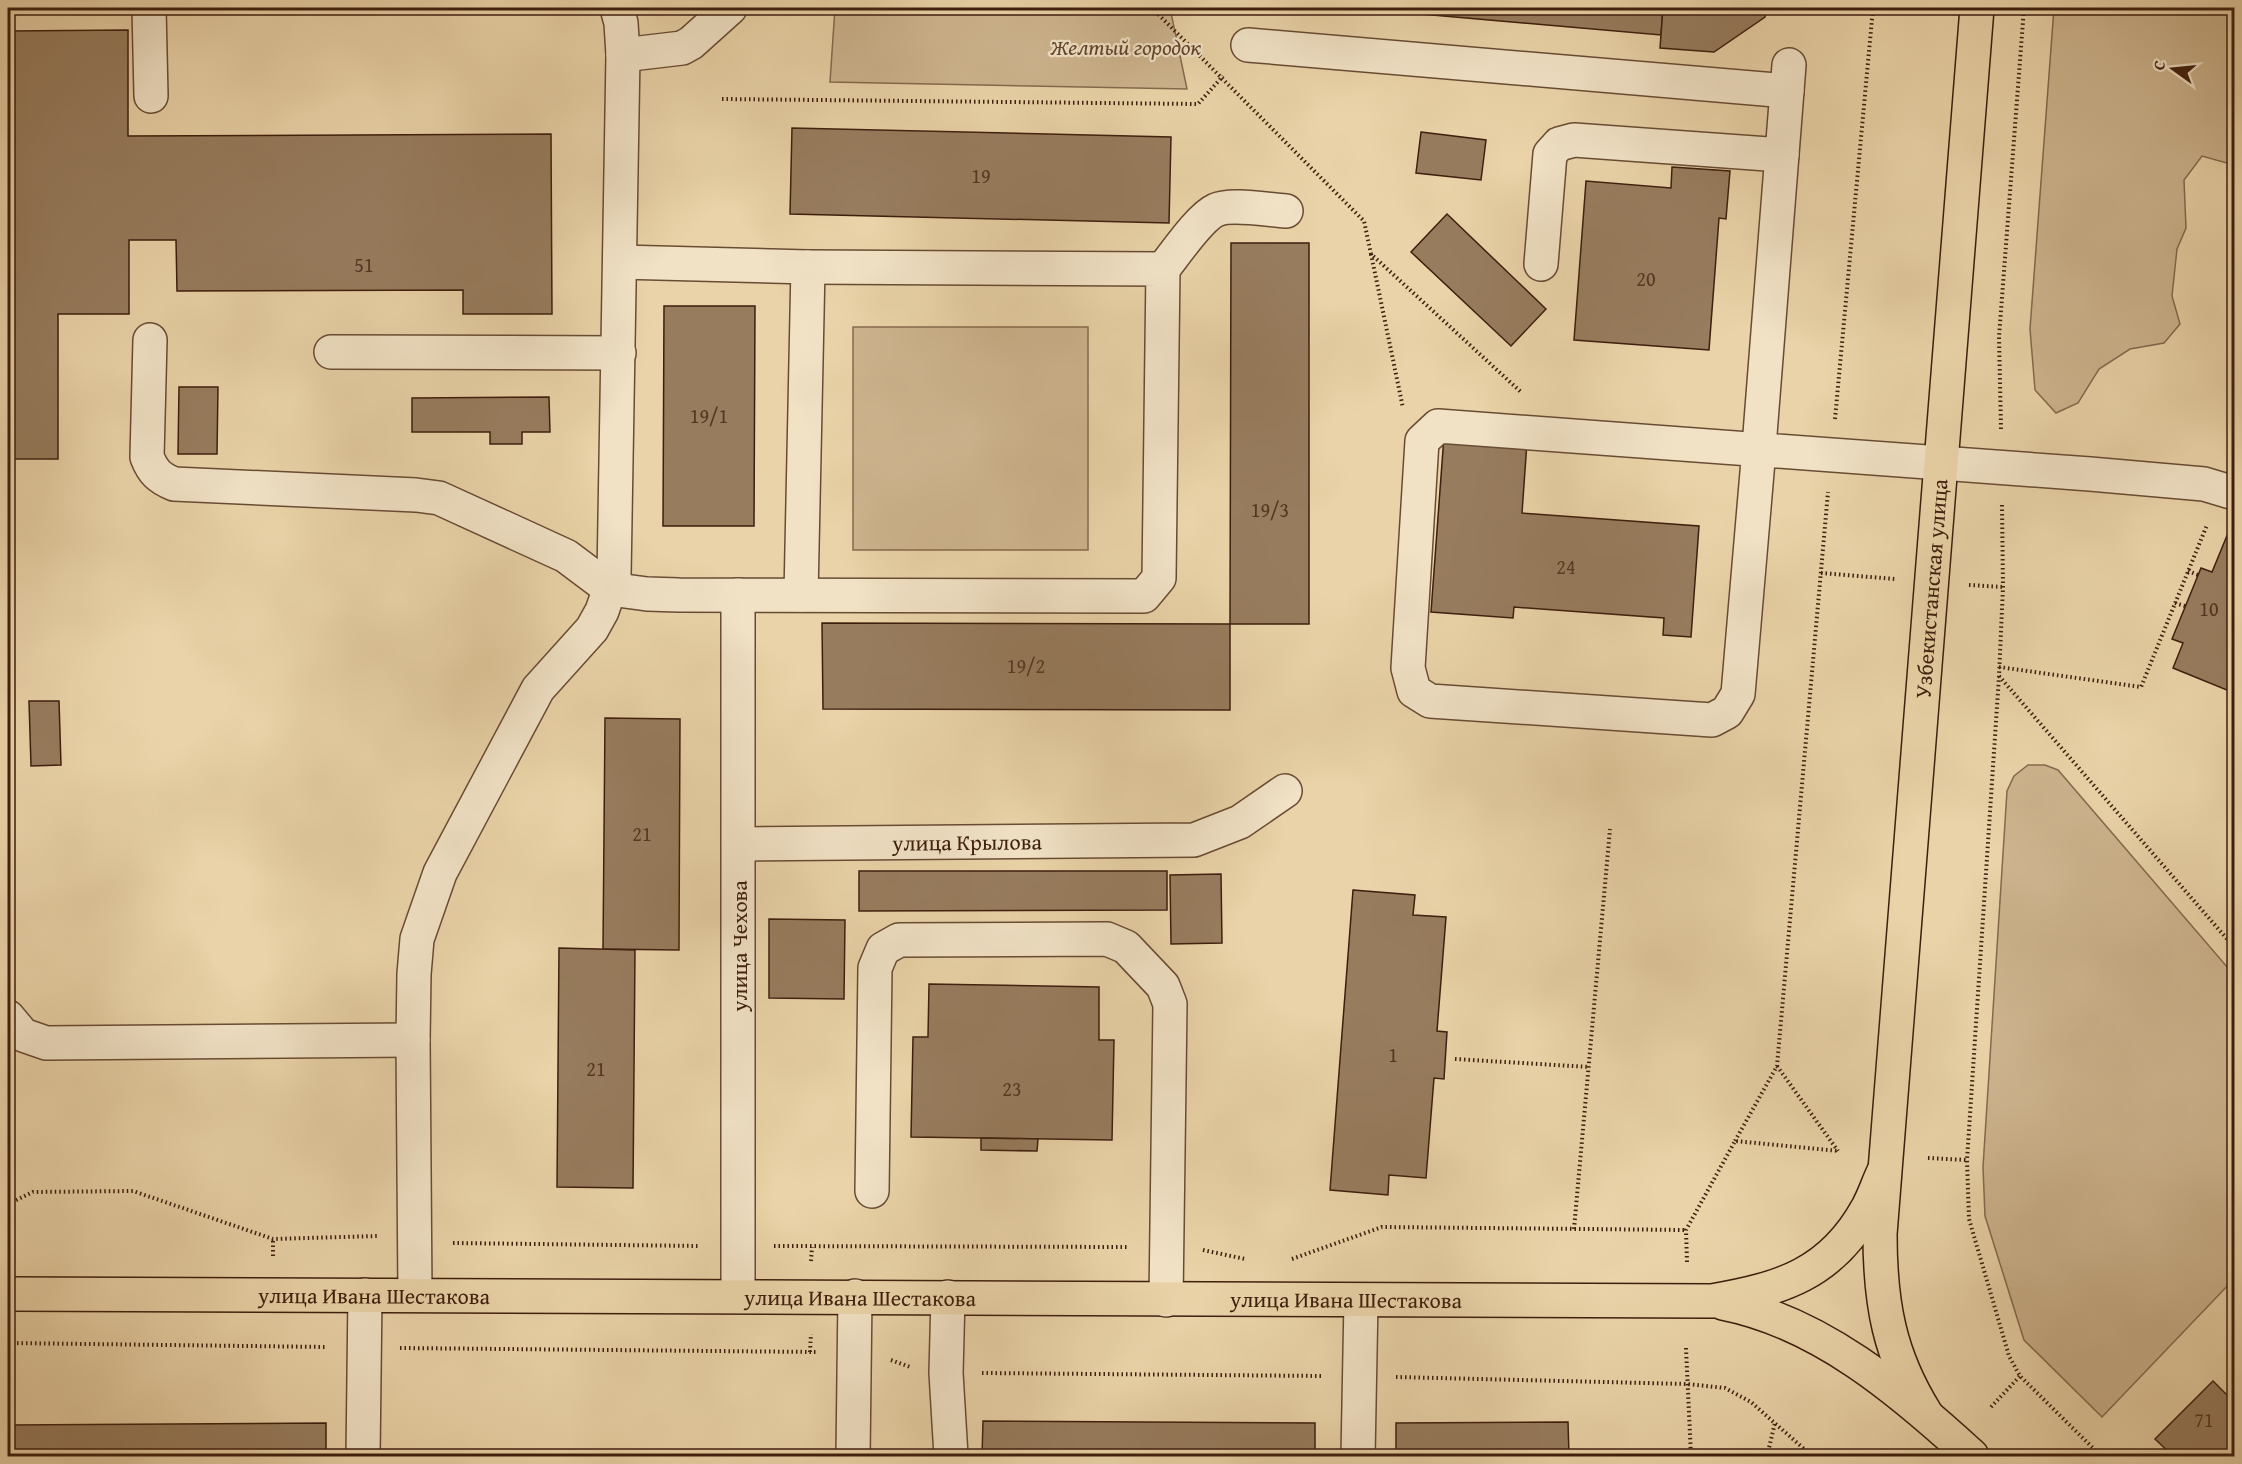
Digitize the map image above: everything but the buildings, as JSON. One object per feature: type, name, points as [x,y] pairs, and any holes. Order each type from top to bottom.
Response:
[{"type":"main road","name":"Узбекистанская улица","points":[[1926,1414],[1908,1386],[1894,1351],[1885,1313],[1880,1272],[1884,1171],[1977,8]]},
{"type":"main road","points":[[1712,1301],[1781,1285],[1809,1272],[1833,1254],[1853,1231],[1868,1208],[1884,1171]]},
{"type":"main road","name":"улица Ивана Шестакова","points":[[8,1294],[1712,1301]]},
{"type":"main road","points":[[1712,1301],[1765,1314],[1835,1348],[1926,1414],[1972,1456]]},
{"type":"street","points":[[149,8],[151,96]]},
{"type":"street","points":[[415,1294],[413,1040],[417,939],[440,873],[538,689],[592,629],[602,611],[610,590],[616,559],[622,55],[621,23],[617,8]]},
{"type":"street","points":[[622,55],[682,48],[691,43],[730,8]]},
{"type":"street","points":[[1248,45],[1788,78],[1759,449],[1738,694],[1727,712],[1712,720],[1430,701],[1414,691],[1408,668],[1422,441],[1438,426],[1759,449],[1832,455],[1941,462],[2204,484],[2228,490]]},
{"type":"street","points":[[1541,264],[1550,154],[1559,144],[1574,140],[1782,155]]},
{"type":"street","points":[[150,340],[147,457],[152,470],[162,479],[174,484],[439,498],[566,556],[610,590],[647,594],[1144,596],[1159,578],[1163,270],[1206,216],[1216,209],[1226,207],[1286,211]]},
{"type":"street","points":[[620,262],[808,267],[1163,270]]},
{"type":"street","points":[[801,595],[808,267]]},
{"type":"street","points":[[331,352],[619,353]]},
{"type":"street","name":"улица Чехова","points":[[738,595],[738,1296]]},
{"type":"street","name":"улица Крылова","points":[[739,844],[1194,840],[1240,822],[1285,791]]},
{"type":"street","points":[[872,1191],[875,968],[883,949],[899,940],[1107,939],[1126,947],[1163,986],[1170,1004],[1166,1300]]},
{"type":"street","points":[[8,1017],[23,1035],[46,1043],[413,1040]]},
{"type":"street","points":[[363,1456],[365,1295]]},
{"type":"street","points":[[853,1456],[855,1296]]},
{"type":"street","points":[[948,1297],[946,1373],[951,1456]]},
{"type":"street","points":[[1359,1456],[1361,1300]]},
{"type":"path","points":[[1152,8],[1364,221],[1371,254],[1524,395]]},
{"type":"path","points":[[1687,1262],[1686,1230],[1777,1066],[1873,8]]},
{"type":"path","points":[[2024,8],[1999,337],[2003,587],[1967,1160],[1969,1219],[2009,1356],[2020,1376],[2101,1456]]},
{"type":"path","points":[[722,99],[1198,104],[1248,45]]},
{"type":"path","points":[[1999,667],[2141,687],[2188,571],[2228,490]]},
{"type":"path","points":[[2188,571],[2198,575]]},
{"type":"path","points":[[2175,603],[2185,606]]},
{"type":"path","points":[[1999,676],[2235,947]]},
{"type":"path","points":[[1574,1229],[1611,829]]},
{"type":"path","points":[[1455,1059],[1589,1068]]},
{"type":"path","points":[[1735,1142],[1839,1151],[1777,1066]]},
{"type":"path","points":[[1928,1158],[1967,1160]]},
{"type":"path","points":[[8,1204],[33,1192],[133,1191],[273,1239],[390,1235],[458,1244],[1187,1247],[1242,1259],[1253,1259]]},
{"type":"path","points":[[1285,1259],[1296,1258],[1382,1227],[1686,1230]]},
{"type":"path","points":[[1686,1348],[1691,1456]]},
{"type":"path","points":[[1991,1407],[2020,1376]]},
{"type":"path","points":[[1767,1456],[1776,1422]]},
{"type":"green space","name":"Желтый городок","points":[[835,8],[1170,8],[1187,89],[830,82]]},
{"type":"green space","points":[[2054,8],[2234,8],[2234,165],[2202,156],[2184,180],[2186,228],[2177,249],[2172,296],[2180,324],[2164,343],[2130,349],[2099,369],[2078,403],[2056,413],[2035,390],[2030,329]]},
{"type":"green space","points":[[853,327],[1088,327],[1088,550],[853,550]]},
{"type":"green space","points":[[2028,765],[2045,765],[2058,770],[2234,975],[2234,1279],[2102,1417],[2024,1340],[1985,1216],[1983,1167],[2007,791],[2014,776]]}]
